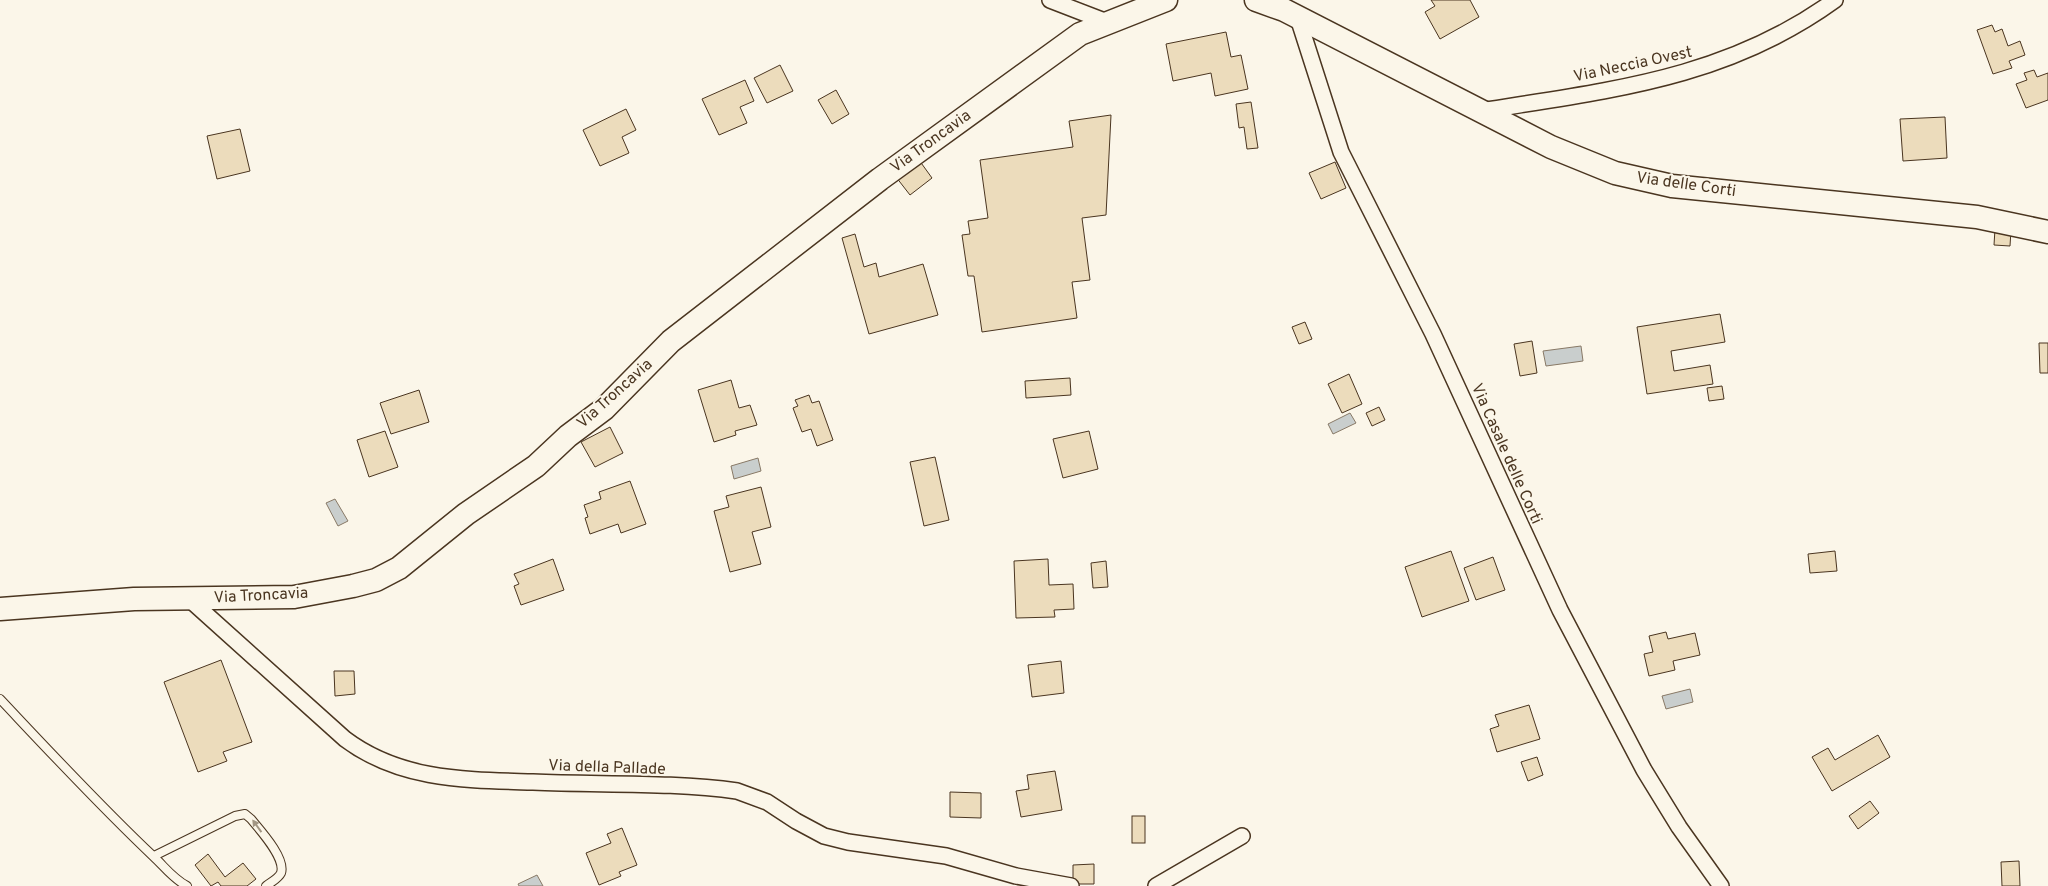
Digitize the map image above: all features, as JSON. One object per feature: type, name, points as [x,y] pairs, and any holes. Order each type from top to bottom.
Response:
[{"type":"street","points":[[1050,0],[1107,22]]},
{"type":"street","name":"Via Troncavia","points":[[0,609],[84,601],[294,597],[376,580],[398,568],[466,514],[536,466],[568,436],[604,409],[671,341],[698,318],[946,130],[1080,34],[1166,0]]},
{"type":"street","points":[[1256,0],[1284,10],[1298,18]]},
{"type":"street","name":"Via Neccia Ovest","points":[[1481,111],[1625,88],[1703,68],[1774,38],[1836,0]]},
{"type":"street","name":"Via delle Corti","points":[[1298,18],[1586,163],[1658,184],[1977,217],[2048,232]]},
{"type":"street","name":"Via Casale delle Corti","points":[[1298,18],[1341,152],[1433,334],[1560,610],[1644,770],[1679,827],[1721,886]]},
{"type":"street","name":"Via della Pallade","points":[[188,598],[345,739],[369,755],[394,767],[420,774],[468,780],[737,791],[768,802],[796,822],[824,836],[857,843],[946,856],[1016,876],[1071,886]]},
{"type":"street","points":[[1156,886],[1242,836]]},
{"type":"lane","points":[[0,699],[125,831],[154,856],[169,874],[187,886]]},
{"type":"lane","points":[[154,856],[235,816],[245,814],[252,819],[282,862],[281,873],[278,878],[266,886]]},
{"type":"shaded area","points":[[1581,346],[1583,361],[1546,366],[1543,351]]},
{"type":"shaded area","points":[[1350,413],[1356,423],[1333,434],[1328,424]]},
{"type":"shaded area","points":[[758,458],[761,471],[734,479],[731,466]]},
{"type":"shaded area","points":[[335,499],[348,521],[338,526],[326,503]]},
{"type":"shaded area","points":[[1690,689],[1693,702],[1666,709],[1662,696]]},
{"type":"shaded area","points":[[537,875],[543,886],[519,886],[518,884]]},
{"type":"building","points":[[1431,0],[1470,0],[1479,17],[1440,39],[1425,12],[1435,6]]},
{"type":"building","points":[[1992,25],[1995,32],[2002,29],[2008,46],[2020,41],[2025,55],[2009,61],[2012,68],[1993,74],[1977,30]]},
{"type":"building","points":[[1226,32],[1231,57],[1241,55],[1248,89],[1215,96],[1211,73],[1173,81],[1166,44]]},
{"type":"building","points":[[780,65],[793,91],[767,103],[754,78]]},
{"type":"building","points":[[2034,70],[2037,77],[2048,73],[2048,100],[2026,108],[2016,84],[2027,80],[2024,73]]},
{"type":"building","points":[[745,80],[754,101],[740,107],[747,123],[719,135],[702,99]]},
{"type":"building","points":[[836,90],[849,114],[832,124],[818,100]]},
{"type":"building","points":[[1251,102],[1258,148],[1247,149],[1244,127],[1239,128],[1236,104]]},
{"type":"building","points":[[626,109],[636,130],[622,137],[629,153],[600,166],[583,130]]},
{"type":"building","points":[[1111,115],[1106,215],[1082,218],[1090,280],[1072,282],[1077,318],[982,332],[974,276],[968,276],[962,235],[970,234],[968,221],[988,218],[980,160],[1073,147],[1069,121]]},
{"type":"building","points":[[1945,117],[1947,158],[1903,161],[1900,119]]},
{"type":"building","points":[[240,129],[250,171],[217,179],[207,136]]},
{"type":"building","points":[[919,160],[932,178],[910,195],[896,177]]},
{"type":"building","points":[[1335,162],[1346,188],[1321,199],[1309,173]]},
{"type":"building","points":[[1995,229],[2011,230],[2010,246],[1994,245]]},
{"type":"building","points":[[855,234],[864,267],[876,263],[879,277],[923,264],[938,315],[869,334],[842,238]]},
{"type":"building","points":[[1720,314],[1725,342],[1671,351],[1674,371],[1710,365],[1713,384],[1647,394],[1637,327]]},
{"type":"building","points":[[1305,322],[1312,339],[1299,344],[1292,327]]},
{"type":"building","points":[[1532,341],[1537,373],[1520,376],[1514,344]]},
{"type":"building","points":[[2039,343],[2048,343],[2048,373],[2040,373]]},
{"type":"building","points":[[1349,374],[1362,404],[1342,413],[1328,384]]},
{"type":"building","points":[[1070,378],[1071,395],[1026,398],[1025,381]]},
{"type":"building","points":[[731,380],[739,408],[750,405],[757,425],[735,431],[736,435],[714,442],[698,390]]},
{"type":"building","points":[[1722,386],[1724,399],[1709,401],[1707,388]]},
{"type":"building","points":[[419,390],[429,422],[391,434],[380,403]]},
{"type":"building","points":[[809,395],[812,403],[819,401],[833,440],[817,446],[811,429],[802,432],[793,408],[798,406],[795,400]]},
{"type":"building","points":[[1379,407],[1385,420],[1372,426],[1366,413]]},
{"type":"building","points":[[610,427],[623,453],[595,467],[581,442]]},
{"type":"building","points":[[385,431],[398,467],[369,477],[357,440]]},
{"type":"building","points":[[1089,431],[1098,469],[1063,478],[1053,439]]},
{"type":"building","points":[[935,457],[949,520],[924,526],[910,462]]},
{"type":"building","points":[[630,481],[646,524],[621,533],[618,524],[590,534],[585,518],[588,517],[584,505],[601,499],[599,492]]},
{"type":"building","points":[[761,487],[771,527],[752,532],[761,564],[730,572],[714,511],[729,507],[726,496]]},
{"type":"building","points":[[1451,551],[1469,601],[1422,617],[1405,567]]},
{"type":"building","points":[[1835,551],[1837,571],[1810,573],[1808,554]]},
{"type":"building","points":[[1493,557],[1505,590],[1476,600],[1464,568]]},
{"type":"building","points":[[553,559],[564,590],[521,605],[514,586],[519,584],[514,574]]},
{"type":"building","points":[[1048,559],[1049,585],[1073,584],[1074,609],[1054,610],[1055,617],[1016,618],[1014,561]]},
{"type":"building","points":[[1106,561],[1108,587],[1093,588],[1091,563]]},
{"type":"building","points":[[1666,632],[1668,639],[1695,633],[1700,655],[1673,661],[1675,670],[1649,676],[1644,654],[1653,652],[1649,636]]},
{"type":"building","points":[[221,660],[252,742],[223,752],[227,761],[198,772],[164,682]]},
{"type":"building","points":[[1061,661],[1064,693],[1032,697],[1028,665]]},
{"type":"building","points":[[334,671],[354,671],[355,694],[335,696]]},
{"type":"building","points":[[1529,705],[1540,739],[1497,752],[1490,729],[1499,726],[1495,715]]},
{"type":"building","points":[[1878,735],[1890,757],[1832,791],[1812,757],[1828,748],[1835,760]]},
{"type":"building","points":[[1537,757],[1543,775],[1528,781],[1521,762]]},
{"type":"building","points":[[1055,771],[1062,810],[1021,817],[1016,791],[1029,789],[1027,775]]},
{"type":"building","points":[[950,792],[981,793],[981,818],[950,817]]},
{"type":"building","points":[[1870,801],[1879,813],[1858,829],[1849,816]]},
{"type":"building","points":[[1132,816],[1145,816],[1145,843],[1132,843]]},
{"type":"building","points":[[622,828],[637,865],[619,872],[621,876],[599,885],[586,853],[611,843],[607,834]]},
{"type":"building","points":[[208,854],[225,877],[243,863],[256,879],[247,886],[221,886],[218,882],[211,886],[195,865]]},
{"type":"building","points":[[2019,861],[2020,886],[2002,886],[2001,862]]},
{"type":"building","points":[[1094,864],[1094,884],[1073,884],[1073,865]]}]
